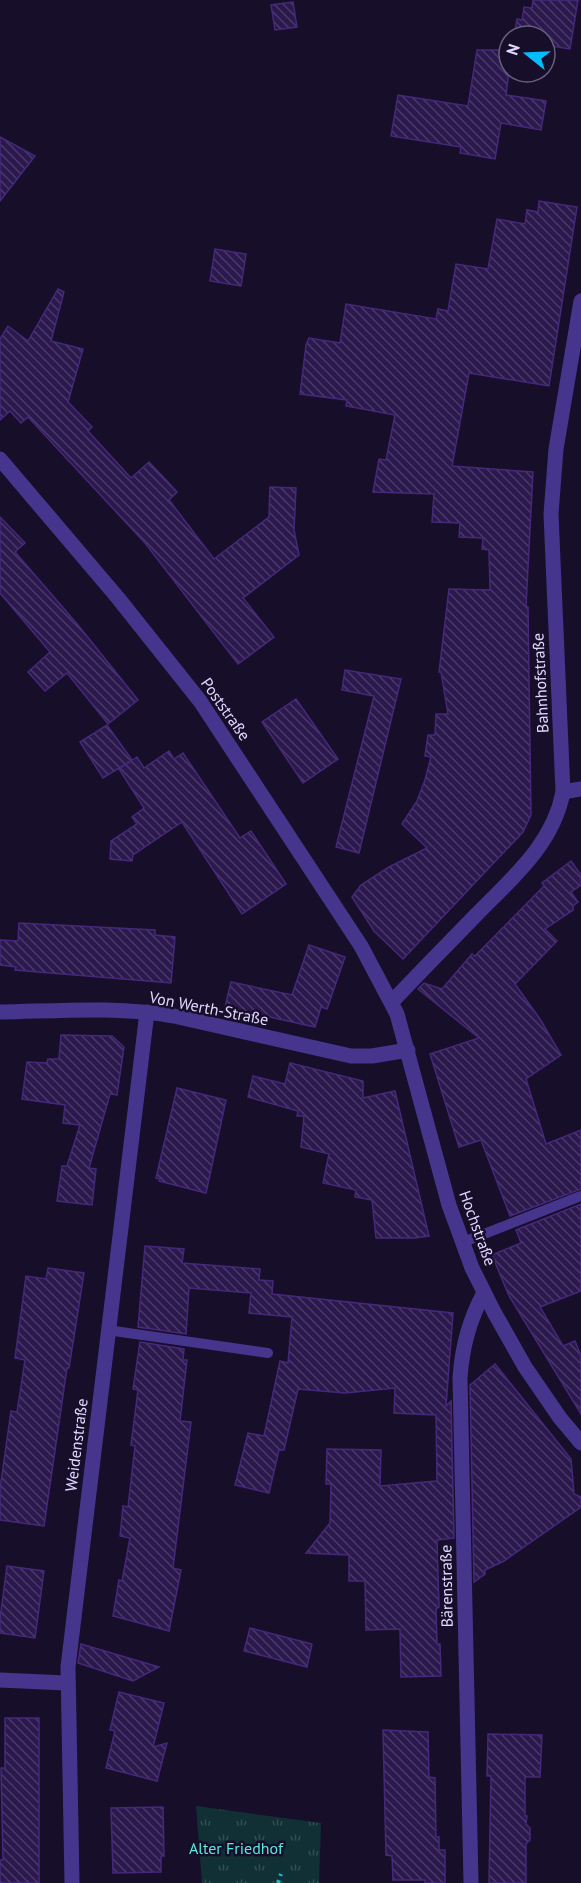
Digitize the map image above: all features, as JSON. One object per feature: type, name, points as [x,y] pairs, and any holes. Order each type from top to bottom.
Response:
[{"type":"street","name":"Bahnhofstraße","points":[[392,1002],[536,853],[550,829],[563,792],[551,514],[556,449],[581,301]]},
{"type":"street","name":"Poststraße","points":[[0,459],[118,598],[200,701],[344,918],[392,1002]]},
{"type":"street","points":[[563,792],[581,789]]},
{"type":"street","name":"Hochstraße","points":[[392,1002],[408,1050],[449,1205],[462,1243],[484,1293],[536,1384],[581,1443]]},
{"type":"street","name":"Von Werth-Straße","points":[[0,1012],[147,1012],[351,1056],[372,1056],[408,1050]]},
{"type":"street","name":"Weidenstraße","points":[[72,1883],[66,1683],[147,1012]]},
{"type":"street","name":"Bärenstraße","points":[[471,1883],[460,1378],[464,1340],[470,1321],[484,1293]]},
{"type":"street","points":[[0,1680],[66,1683]]},
{"type":"lane","points":[[462,1243],[581,1196]]},
{"type":"lane","points":[[107,1330],[268,1353]]},
{"type":"path","points":[[278,1883],[280,1874]]},
{"type":"green space","name":"Alter Friedhof","points":[[196,1806],[321,1823],[319,1883],[202,1883]]},
{"type":"building","points":[[533,0],[578,0],[570,49],[557,47],[557,24],[516,24],[517,19],[522,20],[524,7],[532,8]]},
{"type":"building","points":[[293,2],[297,27],[275,30],[271,5]]},
{"type":"building","points":[[477,50],[497,50],[497,84],[507,84],[506,95],[546,101],[541,130],[501,123],[495,159],[460,153],[461,147],[391,136],[398,95],[468,106]]},
{"type":"building","points":[[0,137],[35,156],[0,201]]},
{"type":"building","points":[[539,201],[577,207],[549,386],[469,373],[452,466],[533,472],[526,606],[528,607],[531,815],[523,832],[403,959],[374,931],[352,897],[361,885],[389,867],[427,848],[402,824],[417,801],[425,780],[431,757],[425,756],[428,735],[435,735],[436,714],[448,714],[441,672],[439,672],[449,589],[490,590],[489,550],[482,549],[483,538],[459,537],[460,523],[432,522],[434,494],[373,492],[379,459],[386,460],[395,415],[346,406],[347,400],[300,394],[306,345],[309,338],[340,343],[346,304],[436,319],[438,309],[448,311],[456,264],[488,269],[497,219],[525,224],[527,210],[538,212]]},
{"type":"building","points":[[215,249],[246,254],[241,286],[210,281]]},
{"type":"building","points":[[58,289],[64,292],[51,341],[83,349],[68,402],[92,427],[88,431],[131,478],[149,462],[167,481],[177,492],[169,500],[214,559],[269,517],[270,487],[296,488],[294,530],[299,555],[243,598],[274,637],[238,664],[145,543],[28,417],[21,423],[10,411],[0,420],[0,339],[8,326],[28,341]]},
{"type":"building","points":[[0,517],[25,543],[15,552],[138,700],[108,724],[67,673],[45,691],[28,672],[50,652],[0,593]]},
{"type":"building","points":[[345,670],[401,679],[359,853],[336,847],[374,696],[342,690]]},
{"type":"building","points":[[296,699],[338,759],[303,783],[262,722]]},
{"type":"building","points":[[107,725],[132,760],[103,778],[80,742]]},
{"type":"building","points":[[169,751],[174,759],[183,753],[240,838],[251,831],[286,884],[242,914],[182,822],[133,855],[132,861],[110,859],[111,841],[137,824],[132,817],[144,808],[119,769],[137,757],[144,768]]},
{"type":"building","points":[[571,861],[581,875],[581,885],[571,892],[578,902],[573,906],[573,910],[545,929],[557,941],[515,984],[540,1019],[561,1055],[526,1079],[546,1144],[581,1130],[581,1189],[510,1216],[481,1140],[459,1147],[430,1054],[479,1038],[418,989],[424,983],[442,989],[472,954],[475,956],[544,886],[542,883]]},
{"type":"building","points":[[19,923],[155,930],[155,935],[175,937],[171,983],[15,970],[16,967],[0,965],[0,940],[18,941]]},
{"type":"building","points":[[309,945],[345,957],[327,1009],[321,1007],[315,1027],[225,1007],[231,982],[292,995]]},
{"type":"building","points":[[61,1035],[112,1036],[124,1047],[117,1095],[110,1094],[89,1168],[96,1169],[92,1205],[57,1201],[62,1166],[67,1166],[80,1125],[63,1123],[65,1105],[22,1099],[27,1062],[47,1063],[48,1059],[59,1059]]},
{"type":"building","points":[[290,1063],[363,1081],[363,1098],[395,1091],[429,1236],[376,1238],[372,1200],[355,1197],[356,1190],[323,1183],[329,1154],[301,1147],[304,1116],[297,1116],[298,1111],[248,1097],[253,1076],[285,1084]]},
{"type":"building","points":[[177,1088],[226,1100],[206,1193],[159,1181],[160,1179],[156,1178]]},
{"type":"building","points":[[581,1204],[581,1291],[540,1307],[563,1346],[575,1341],[581,1356],[581,1414],[509,1296],[492,1255],[521,1243],[516,1230]]},
{"type":"building","points":[[145,1246],[184,1249],[182,1263],[260,1269],[259,1280],[273,1281],[272,1294],[453,1313],[446,1406],[451,1401],[454,1538],[437,1540],[439,1607],[436,1609],[437,1644],[440,1644],[441,1676],[401,1677],[400,1629],[366,1630],[365,1581],[349,1581],[349,1555],[306,1553],[330,1523],[331,1484],[326,1484],[327,1449],[381,1450],[380,1486],[437,1481],[436,1415],[394,1413],[395,1388],[345,1393],[298,1389],[284,1450],[279,1450],[269,1493],[235,1485],[248,1433],[264,1436],[280,1361],[288,1363],[292,1317],[249,1313],[251,1293],[189,1288],[186,1334],[138,1327]]},
{"type":"building","points":[[48,1268],[84,1273],[69,1368],[67,1368],[44,1526],[0,1520],[0,1489],[11,1411],[17,1412],[25,1360],[15,1358],[26,1276],[46,1279]]},
{"type":"building","points":[[140,1342],[184,1349],[183,1360],[187,1360],[180,1421],[191,1422],[173,1568],[181,1570],[169,1631],[113,1616],[119,1580],[122,1581],[130,1538],[120,1536],[123,1506],[128,1507],[135,1446],[131,1445],[138,1390],[133,1389]]},
{"type":"building","points":[[495,1364],[571,1459],[574,1494],[581,1497],[581,1507],[504,1561],[485,1570],[485,1574],[474,1582],[470,1385]]},
{"type":"building","points":[[7,1566],[44,1571],[35,1638],[0,1633]]},
{"type":"building","points":[[250,1628],[312,1644],[307,1667],[244,1651]]},
{"type":"building","points":[[81,1644],[159,1667],[133,1681],[78,1663]]},
{"type":"building","points":[[119,1692],[164,1703],[153,1747],[167,1743],[157,1781],[106,1768],[115,1731],[110,1730]]},
{"type":"building","points":[[5,1718],[39,1718],[39,1883],[0,1883],[0,1860],[3,1860],[1,1768],[5,1768]]},
{"type":"building","points":[[383,1730],[428,1732],[429,1777],[435,1778],[436,1837],[439,1837],[439,1850],[445,1850],[445,1883],[425,1883],[425,1880],[393,1880],[392,1856],[386,1855]]},
{"type":"building","points":[[488,1734],[542,1735],[540,1777],[525,1777],[525,1816],[527,1816],[526,1824],[530,1828],[530,1840],[526,1844],[526,1883],[489,1883],[491,1776],[487,1776]]},
{"type":"building","points":[[163,1807],[164,1856],[161,1856],[161,1872],[113,1873],[111,1808]]}]
